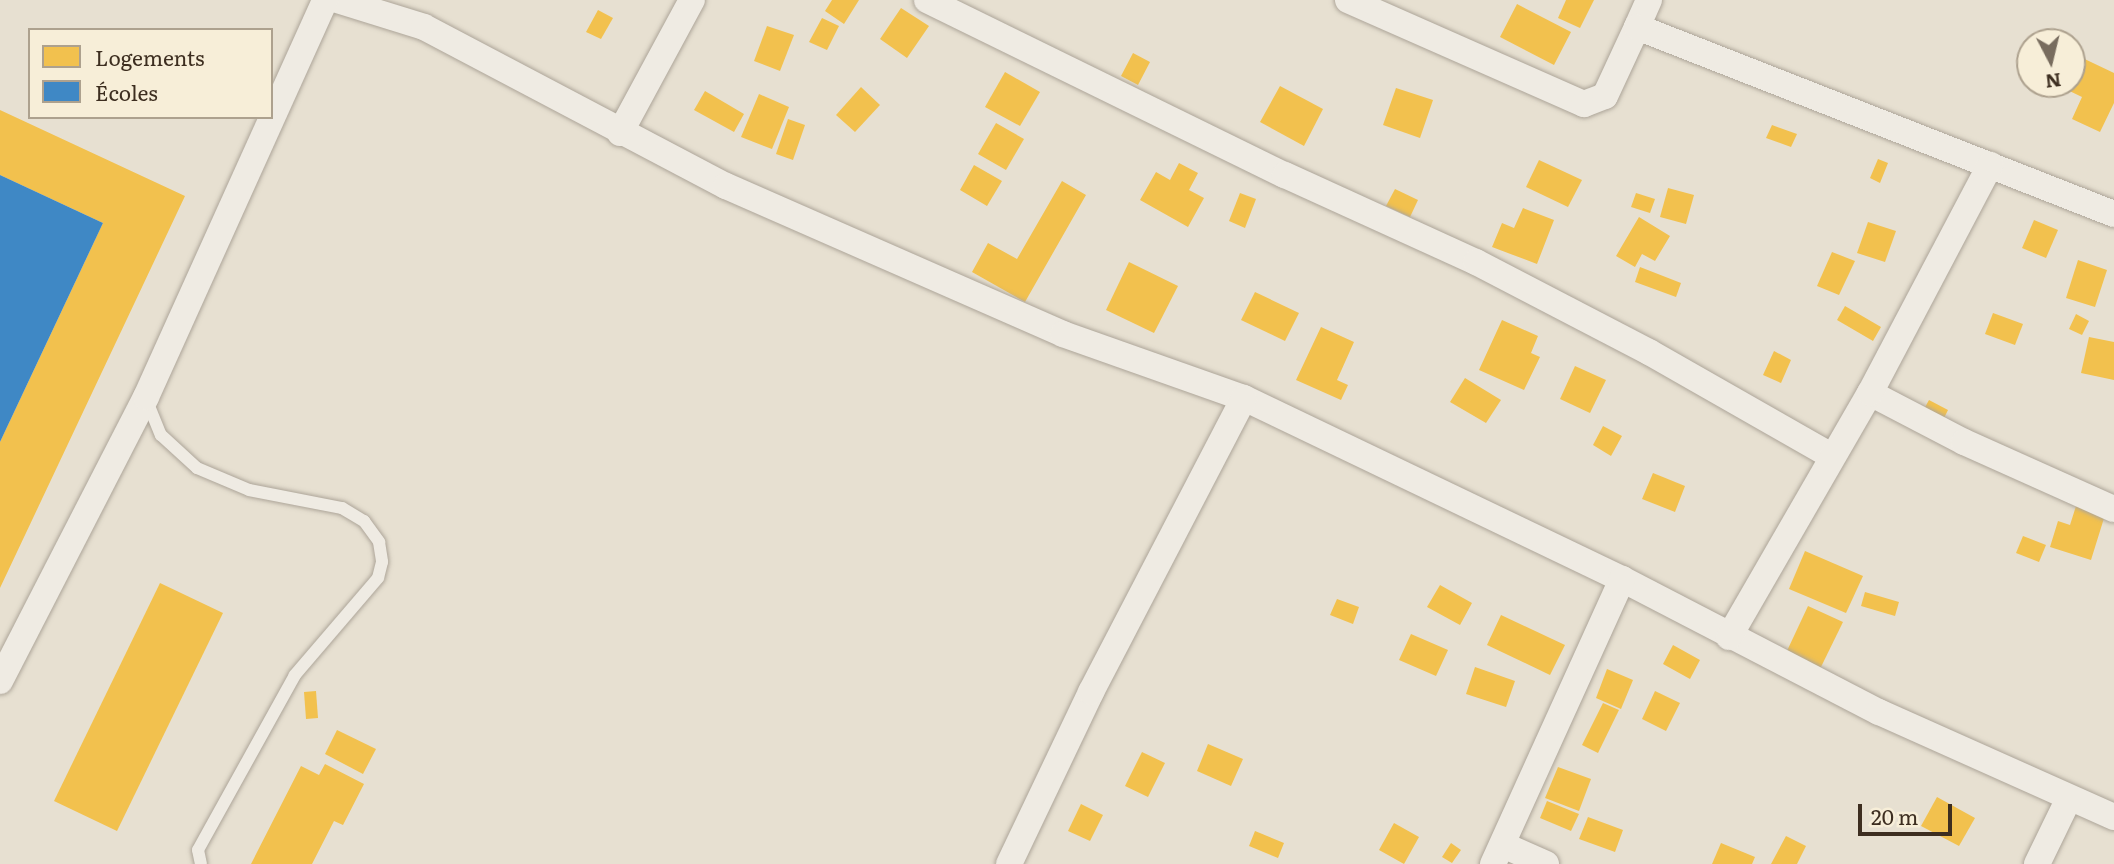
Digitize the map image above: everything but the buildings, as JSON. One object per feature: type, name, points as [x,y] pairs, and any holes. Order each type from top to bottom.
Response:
[{"type":"street","points":[[273,115],[325,0]]},
{"type":"street","points":[[337,0],[424,27],[620,133],[726,186],[1063,334],[1244,398],[1622,579],[1729,637],[1879,712],[2114,817]]},
{"type":"street","points":[[620,133],[692,0]]},
{"type":"street","points":[[927,0],[1284,175],[1476,262],[1649,352],[1831,456]]},
{"type":"street","points":[[1348,0],[1584,104],[1605,96],[1649,0]]},
{"type":"street","points":[[1637,27],[2114,214]]},
{"type":"street","points":[[0,681],[146,397],[271,119]]},
{"type":"street","points":[[1729,637],[1831,456],[1870,393],[1990,165]]},
{"type":"street","points":[[1870,393],[1964,442],[2114,509]]},
{"type":"street","points":[[1015,862],[1091,692],[1244,398]]},
{"type":"street","points":[[1546,864],[1498,854],[1622,579]]},
{"type":"street","points":[[2037,864],[2069,798]]},
{"type":"lane","points":[[146,397],[161,435],[197,468],[249,490],[342,508],[365,521],[379,542],[382,562],[378,578],[295,675],[198,850],[201,864]]}]
